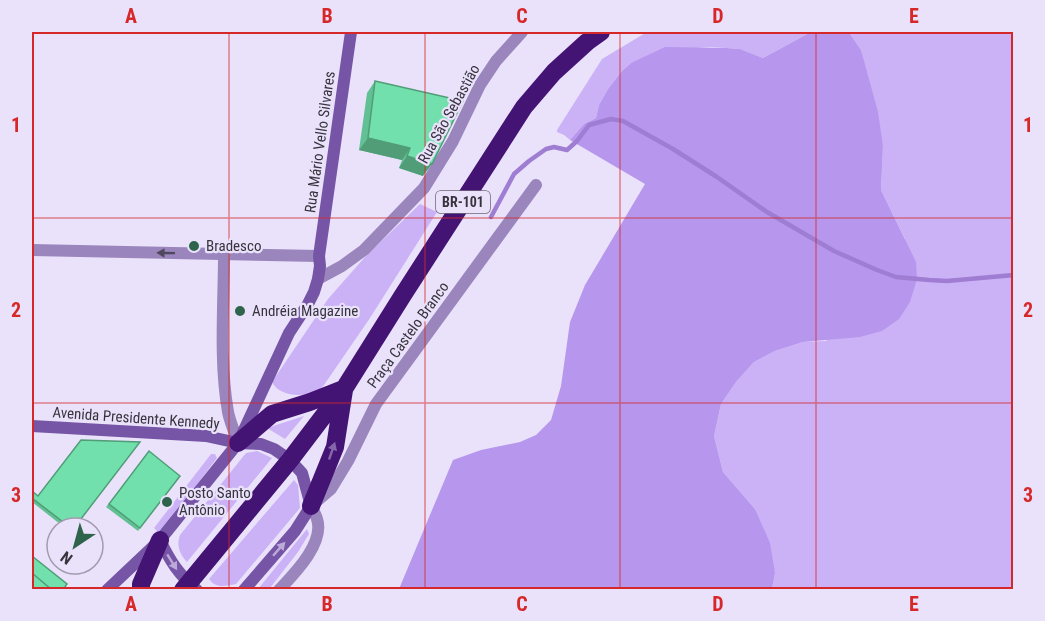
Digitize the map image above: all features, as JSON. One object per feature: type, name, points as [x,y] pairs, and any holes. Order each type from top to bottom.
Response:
[{"type":"highway","name":"BR-101","points":[[189,587],[344,389],[524,107],[554,72],[601,32]]},
{"type":"highway","points":[[238,443],[272,414],[344,389]]},
{"type":"highway","points":[[311,506],[334,447],[344,389]]},
{"type":"highway","points":[[141,590],[141,584],[160,540]]},
{"type":"main road","name":"Rua Mário Vello Silvares","points":[[238,443],[289,333],[308,304],[318,279],[351,32]]},
{"type":"main road","name":"Avenida Presidente Kennedy","points":[[32,426],[206,436],[238,443],[261,444],[274,449],[290,460]]},
{"type":"main road","points":[[107,590],[160,540],[238,443]]},
{"type":"main road","points":[[290,460],[302,473],[311,506]]},
{"type":"main road","name":"Praça Castelo Branco","points":[[244,590],[295,531],[311,506]]},
{"type":"main road","points":[[160,540],[175,569],[189,587]]},
{"type":"street","name":"Rua São Sebastião","points":[[318,279],[342,266],[364,250],[424,188],[453,141],[480,85],[496,61],[522,32]]},
{"type":"street","name":"Praça Castelo Branco","points":[[311,506],[331,489],[348,461],[376,404],[536,185]]},
{"type":"street","points":[[32,250],[320,256]]},
{"type":"street","points":[[224,254],[225,390],[228,414],[238,443]]},
{"type":"street","points":[[279,590],[302,565],[317,538],[318,521],[311,506]]},
{"type":"shaded area","points":[[647,32],[811,32],[763,58],[740,49],[711,47],[696,48],[631,63],[608,89],[599,105],[596,118],[584,124],[570,140],[557,132],[602,59]]},
{"type":"shaded area","points":[[811,32],[849,33],[861,50],[878,112],[883,146],[881,190],[916,262],[917,279],[910,302],[899,319],[882,331],[860,337],[803,342],[775,351],[754,362],[721,404],[714,436],[723,472],[755,509],[770,543],[775,573],[772,589],[399,589],[453,460],[481,450],[520,442],[536,435],[551,420],[561,386],[570,322],[585,285],[645,184],[570,140],[584,124],[596,118],[599,105],[622,71],[631,63],[665,47],[740,49],[763,58]]},
{"type":"shaded area","points":[[845,32],[1013,32],[1013,589],[772,589],[775,573],[755,509],[723,472],[714,436],[721,404],[736,382],[754,362],[775,351],[803,342],[826,341],[905,239],[881,190],[883,146],[861,50]]},
{"type":"shaded area","points":[[420,204],[437,212],[370,318],[324,385],[317,391],[305,395],[285,393],[275,387],[272,382],[328,299],[365,257]]},
{"type":"shaded area","points":[[304,416],[285,439],[267,428]]},
{"type":"shaded area","points":[[257,451],[272,458],[187,562],[179,550],[180,535],[246,453]]},
{"type":"shaded area","points":[[211,454],[215,454],[217,458],[161,532],[157,531],[154,528]]},
{"type":"shaded area","points":[[294,480],[298,485],[300,508],[236,584],[221,586],[212,582],[209,579]]},
{"type":"shaded area","points":[[307,529],[309,534],[298,552],[270,588],[258,589]]},
{"type":"building","points":[[375,81],[463,101],[432,164],[407,156],[410,148],[368,138]]},
{"type":"building","points":[[81,440],[140,442],[83,516],[55,516],[33,499],[32,501],[32,491],[38,496]]},
{"type":"building","points":[[149,451],[180,476],[140,528],[109,504]]},
{"type":"building","points":[[32,556],[45,566],[45,576],[57,576],[67,584],[63,590],[52,590],[32,573]]},
{"type":"building","points":[[32,573],[52,590],[32,590]]},
{"type":"waterway","points":[[491,217],[514,174],[529,161],[546,149],[554,147],[567,150],[589,125],[611,119],[623,121],[673,149],[767,212],[834,251],[877,270],[896,277],[947,281],[1014,275]]},
{"type":"place","name":"Bradesco","points":[[194,246]]},
{"type":"place","name":"Andréia Magazine","points":[[240,311]]},
{"type":"place","name":"Posto Santo Antônio","points":[[167,502]]}]
